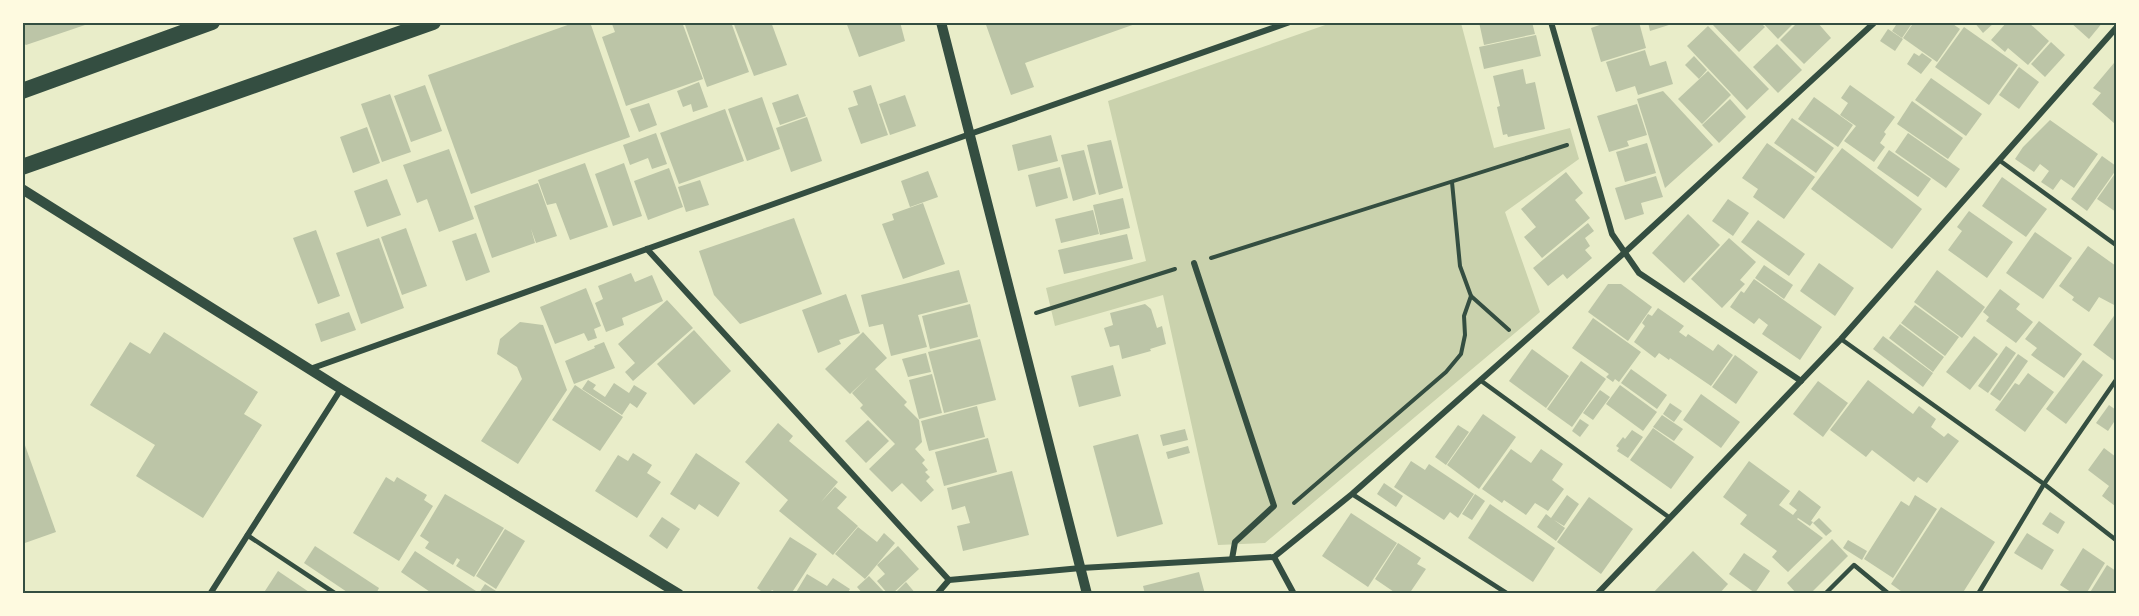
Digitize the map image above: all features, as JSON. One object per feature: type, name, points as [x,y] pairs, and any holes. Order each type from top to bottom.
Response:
[{"type":"highway","points":[[22,91],[212,22]]},
{"type":"highway","points":[[22,167],[433,22]]},
{"type":"street","points":[[941,22],[1087,594]]},
{"type":"street","points":[[310,369],[1290,22]]},
{"type":"street","points":[[1551,22],[1612,234],[1624,253],[1639,273],[1801,381]]},
{"type":"street","points":[[937,594],[949,580],[1081,568],[1274,556],[1352,494],[1523,343],[1875,22]]},
{"type":"street","points":[[1597,594],[1841,339],[2116,28]]},
{"type":"street","points":[[22,189],[341,389],[679,594]]},
{"type":"street","points":[[647,249],[949,580]]},
{"type":"street","points":[[1194,263],[1274,506],[1235,542],[1232,559]]},
{"type":"street","points":[[210,594],[341,389]]},
{"type":"street","points":[[1274,556],[1294,594]]},
{"type":"lane","points":[[1999,160],[2116,245]]},
{"type":"lane","points":[[1841,339],[2044,484],[2116,540]]},
{"type":"lane","points":[[1480,380],[1670,518]]},
{"type":"lane","points":[[1978,594],[2044,484],[2116,380]]},
{"type":"lane","points":[[1352,494],[1508,594]]},
{"type":"lane","points":[[247,535],[336,594]]},
{"type":"lane","points":[[1825,594],[1854,565],[1889,594]]},
{"type":"path","points":[[1017,319],[1585,140]]},
{"type":"path","points":[[1452,182],[1460,266],[1471,296],[1523,343]]},
{"type":"path","points":[[1274,506],[1291,506],[1446,372],[1461,354],[1465,335],[1464,315],[1471,296]]},
{"type":"green space","points":[[1331,23],[1461,23],[1494,148],[1570,128],[1579,159],[1505,212],[1540,312],[1265,543],[1218,545],[1163,295],[1055,326],[1046,288],[1146,261],[1108,101]]},
{"type":"building","points":[[22,22],[84,22],[85,25],[26,45],[22,42]]},
{"type":"building","points":[[576,22],[590,22],[630,137],[471,194],[428,75]]},
{"type":"building","points":[[616,22],[682,22],[703,79],[626,106],[602,37],[615,32],[612,24]]},
{"type":"building","points":[[684,22],[731,22],[749,72],[707,87]]},
{"type":"building","points":[[733,22],[771,22],[787,65],[754,76]]},
{"type":"building","points":[[846,22],[900,22],[905,41],[859,57]]},
{"type":"building","points":[[985,22],[1138,23],[1025,63],[1034,87],[1011,95]]},
{"type":"building","points":[[1479,22],[1532,22],[1535,34],[1484,45]]},
{"type":"building","points":[[1608,22],[1639,22],[1646,48],[1601,62],[1591,28]]},
{"type":"building","points":[[1648,22],[1675,22],[1675,23],[1650,31]]},
{"type":"building","points":[[1713,22],[1760,22],[1765,27],[1739,52],[1712,24]]},
{"type":"building","points":[[1762,22],[1795,22],[1778,39]]},
{"type":"building","points":[[1798,22],[1817,22],[1831,38],[1804,64],[1780,40]]},
{"type":"building","points":[[1898,22],[1913,22],[1902,38],[1892,31]]},
{"type":"building","points":[[1914,22],[1950,22],[1960,29],[1937,62],[1903,38]]},
{"type":"building","points":[[1974,22],[1995,22],[1983,33]]},
{"type":"building","points":[[2007,22],[2028,22],[2049,41],[2028,65],[2008,48],[2005,52],[1991,40]]},
{"type":"building","points":[[2070,22],[2103,22],[2089,39]]},
{"type":"building","points":[[1708,26],[1769,89],[1747,110],[1687,46]]},
{"type":"building","points":[[1964,27],[2018,65],[1989,105],[1935,67]]},
{"type":"building","points":[[1888,29],[1903,39],[1895,51],[1880,41]]},
{"type":"building","points":[[1536,35],[1541,56],[1484,69],[1479,47]]},
{"type":"building","points":[[2051,42],[2065,55],[2045,77],[2031,64]]},
{"type":"building","points":[[1777,44],[1802,70],[1778,93],[1753,67]]},
{"type":"building","points":[[1645,50],[1650,66],[1666,61],[1673,84],[1638,95],[1635,86],[1616,92],[1606,62]]},
{"type":"building","points":[[1914,53],[1919,56],[1922,53],[1932,60],[1921,74],[1907,64]]},
{"type":"building","points":[[1694,56],[1707,70],[1699,79],[1685,65]]},
{"type":"building","points":[[2114,63],[2116,66],[2116,120],[2114,123],[2092,104],[2101,93],[2093,88]]},
{"type":"building","points":[[2019,67],[2039,82],[2019,109],[1999,95]]},
{"type":"building","points":[[1523,69],[1526,84],[1535,82],[1545,129],[1508,137],[1507,134],[1503,135],[1497,107],[1500,106],[1493,76]]},
{"type":"building","points":[[1708,71],[1731,95],[1702,124],[1678,99]]},
{"type":"building","points":[[1931,78],[1982,114],[1966,136],[1915,100]]},
{"type":"building","points":[[699,82],[708,107],[693,112],[691,104],[683,107],[677,91]]},
{"type":"building","points":[[425,85],[442,131],[411,142],[394,96]]},
{"type":"building","points":[[871,85],[888,135],[861,144],[848,108],[858,105],[853,91]]},
{"type":"building","points":[[1850,85],[1895,117],[1884,132],[1886,134],[1880,143],[1885,147],[1874,162],[1844,141],[1856,126],[1840,115],[1848,103],[1841,98]]},
{"type":"building","points":[[1663,91],[1713,145],[1665,188],[1637,99]]},
{"type":"building","points":[[390,94],[411,152],[382,162],[361,104]]},
{"type":"building","points":[[798,94],[806,116],[780,125],[772,103]]},
{"type":"building","points":[[905,95],[916,126],[890,135],[879,104]]},
{"type":"building","points":[[762,97],[780,149],[747,161],[728,109]]},
{"type":"building","points":[[1814,97],[1853,125],[1838,147],[1798,119]]},
{"type":"building","points":[[1730,99],[1746,117],[1719,143],[1702,125]]},
{"type":"building","points":[[1912,101],[1963,138],[1948,159],[1897,124]]},
{"type":"building","points":[[649,103],[657,125],[639,132],[630,109]]},
{"type":"building","points":[[1637,104],[1647,135],[1627,141],[1629,146],[1609,152],[1597,116]]},
{"type":"building","points":[[725,109],[744,161],[679,184],[660,133]]},
{"type":"building","points":[[807,117],[822,161],[791,172],[776,128]]},
{"type":"building","points":[[1792,118],[1834,148],[1816,173],[1774,143]]},
{"type":"building","points":[[2050,120],[2098,154],[2074,188],[2061,179],[2053,190],[2041,182],[2049,171],[2040,164],[2034,172],[2015,159],[2023,147]]},
{"type":"building","points":[[367,127],[380,163],[353,173],[340,137]]},
{"type":"building","points":[[656,133],[667,164],[652,169],[648,158],[630,165],[623,145]]},
{"type":"building","points":[[1908,133],[1960,169],[1946,188],[1895,152]]},
{"type":"building","points":[[1051,135],[1058,161],[1018,171],[1012,145]]},
{"type":"building","points":[[1111,140],[1123,188],[1099,195],[1087,145]]},
{"type":"building","points":[[1647,143],[1656,173],[1625,182],[1616,152]]},
{"type":"building","points":[[1767,143],[1815,177],[1784,219],[1753,197],[1758,189],[1742,178]]},
{"type":"building","points":[[1842,148],[1922,209],[1892,249],[1811,189]]},
{"type":"building","points":[[449,149],[474,219],[439,232],[427,199],[417,203],[403,165]]},
{"type":"building","points":[[1084,150],[1096,194],[1073,201],[1061,155]]},
{"type":"building","points":[[1889,150],[1931,179],[1918,197],[1877,168]]},
{"type":"building","points":[[2102,156],[2116,166],[2116,170],[2087,211],[2071,199]]},
{"type":"building","points":[[585,163],[608,227],[570,240],[556,203],[547,205],[538,180]]},
{"type":"building","points":[[624,163],[642,216],[613,226],[595,174]]},
{"type":"building","points":[[1060,167],[1068,198],[1036,207],[1028,175]]},
{"type":"building","points":[[669,168],[683,207],[648,220],[634,181]]},
{"type":"building","points":[[928,171],[938,197],[910,207],[901,181]]},
{"type":"building","points":[[1566,172],[1583,193],[1575,200],[1590,218],[1542,258],[1524,237],[1536,227],[1521,209]]},
{"type":"building","points":[[2114,175],[2116,177],[2116,212],[2097,199]]},
{"type":"building","points":[[1656,176],[1663,197],[1641,203],[1644,214],[1625,220],[1615,188]]},
{"type":"building","points":[[2002,177],[2047,209],[2026,237],[1982,206]]},
{"type":"building","points":[[387,179],[401,215],[367,227],[354,191]]},
{"type":"building","points":[[700,180],[709,205],[686,212],[678,187]]},
{"type":"building","points":[[538,183],[557,236],[536,243],[531,229],[535,243],[492,258],[474,206]]},
{"type":"building","points":[[1123,198],[1130,228],[1100,235],[1093,205]]},
{"type":"building","points":[[1728,199],[1749,213],[1733,236],[1712,221]]},
{"type":"building","points":[[923,203],[945,264],[903,279],[882,224],[894,220],[892,214]]},
{"type":"building","points":[[1093,210],[1099,234],[1061,243],[1055,219]]},
{"type":"building","points":[[1969,211],[2013,242],[1987,278],[1948,250],[1962,231],[1957,227]]},
{"type":"building","points":[[1688,214],[1720,245],[1684,283],[1652,253]]},
{"type":"building","points":[[794,218],[822,294],[740,324],[714,295],[699,251]]},
{"type":"building","points":[[1758,220],[1805,254],[1789,276],[1741,242]]},
{"type":"building","points":[[1588,223],[1594,231],[1585,238],[1590,246],[1585,250],[1592,258],[1567,279],[1563,274],[1548,286],[1533,268]]},
{"type":"building","points":[[406,228],[427,286],[402,295],[381,237]]},
{"type":"building","points":[[316,230],[340,296],[318,304],[293,238]]},
{"type":"building","points":[[2035,232],[2072,258],[2043,299],[2006,273]]},
{"type":"building","points":[[476,233],[490,272],[466,281],[452,241]]},
{"type":"building","points":[[1127,234],[1133,259],[1064,274],[1058,250]]},
{"type":"building","points":[[379,238],[404,308],[361,324],[336,253]]},
{"type":"building","points":[[1729,238],[1756,262],[1740,280],[1745,284],[1722,308],[1691,279]]},
{"type":"building","points":[[2088,246],[2116,266],[2116,306],[2099,297],[2089,312],[2072,300],[2074,297],[2059,286]]},
{"type":"building","points":[[1819,263],[1854,288],[1835,316],[1800,291]]},
{"type":"building","points":[[1764,265],[1793,285],[1784,299],[1755,278]]},
{"type":"building","points":[[959,270],[968,302],[918,315],[927,347],[891,356],[883,324],[869,327],[861,295]]},
{"type":"building","points":[[1937,270],[1985,307],[1962,338],[1914,302]]},
{"type":"building","points":[[631,273],[635,282],[652,275],[663,301],[622,318],[624,325],[606,332],[595,303],[603,299],[598,286]]},
{"type":"building","points":[[1754,279],[1822,327],[1800,360],[1762,334],[1768,325],[1759,318],[1754,324],[1730,307],[1741,291],[1744,293]]},
{"type":"building","points":[[1608,284],[1621,284],[1652,307],[1628,341],[1588,312]]},
{"type":"building","points":[[586,288],[601,326],[594,329],[597,338],[588,341],[584,333],[555,344],[540,307]]},
{"type":"building","points":[[2000,289],[2020,304],[2016,309],[2033,322],[2016,343],[1986,321],[1989,317],[1983,312]]},
{"type":"building","points":[[846,294],[860,333],[839,340],[841,344],[818,353],[802,310]]},
{"type":"building","points":[[667,300],[693,328],[633,381],[625,372],[635,363],[618,344]]},
{"type":"building","points":[[970,304],[978,337],[930,349],[922,316]]},
{"type":"building","points":[[1145,304],[1151,309],[1157,328],[1162,326],[1166,344],[1122,359],[1119,345],[1110,347],[1104,328],[1113,325],[1110,313]]},
{"type":"building","points":[[1915,305],[1959,337],[1945,356],[1901,323]]},
{"type":"building","points":[[1658,308],[1684,326],[1679,332],[1686,337],[1688,334],[1713,351],[1718,344],[1733,355],[1711,386],[1670,358],[1669,360],[1659,353],[1655,358],[1634,342],[1645,326],[1642,323],[1648,314],[1652,316]]},
{"type":"building","points":[[349,312],[356,330],[321,342],[315,324]]},
{"type":"building","points":[[2116,313],[2116,362],[2093,345]]},
{"type":"building","points":[[1593,318],[1641,352],[1619,382],[1615,379],[1613,382],[1606,377],[1609,374],[1572,348]]},
{"type":"building","points":[[2039,321],[2082,354],[2064,378],[2031,355],[2037,348],[2025,339]]},
{"type":"building","points":[[520,322],[543,325],[567,390],[518,464],[481,441],[522,379],[517,367],[497,354],[500,339]]},
{"type":"building","points":[[1900,324],[1944,357],[1933,372],[1889,338]]},
{"type":"building","points":[[694,330],[731,371],[694,405],[657,364]]},
{"type":"building","points":[[164,332],[258,392],[244,414],[262,425],[203,518],[136,476],[155,445],[90,405],[130,342],[150,354]]},
{"type":"building","points":[[863,332],[887,358],[875,369],[907,402],[904,405],[919,420],[922,442],[915,449],[925,460],[922,463],[928,470],[925,472],[930,477],[926,481],[934,490],[921,502],[902,483],[892,492],[869,469],[895,444],[860,408],[863,405],[852,393],[868,377],[850,394],[825,369]]},
{"type":"building","points":[[1883,336],[1933,373],[1923,387],[1873,349]]},
{"type":"building","points":[[1974,336],[1998,354],[1970,390],[1946,372]]},
{"type":"building","points":[[980,339],[996,400],[944,413],[928,352]]},
{"type":"building","points":[[604,342],[615,368],[574,384],[565,361]]},
{"type":"building","points":[[2006,346],[2016,353],[1988,393],[1978,386]]},
{"type":"building","points":[[1532,349],[1569,376],[1546,408],[1509,381]]},
{"type":"building","points":[[926,353],[931,372],[908,377],[902,359]]},
{"type":"building","points":[[2018,354],[2028,361],[2000,401],[1990,394]]},
{"type":"building","points":[[1735,355],[1758,372],[1736,404],[1712,387]]},
{"type":"building","points":[[2083,360],[2103,375],[2066,424],[2046,409]]},
{"type":"building","points":[[1581,361],[1606,379],[1572,427],[1547,409]]},
{"type":"building","points":[[1113,365],[1121,396],[1079,407],[1071,376]]},
{"type":"building","points":[[1631,369],[1667,395],[1657,409],[1621,383]]},
{"type":"building","points":[[2028,373],[2054,392],[2025,432],[1995,410],[2015,383],[2019,385]]},
{"type":"building","points":[[932,374],[942,413],[919,419],[909,380]]},
{"type":"building","points":[[588,380],[596,385],[593,389],[605,397],[614,383],[629,393],[634,385],[647,393],[637,408],[630,403],[622,415],[582,389]]},
{"type":"building","points":[[1868,380],[1913,414],[1919,406],[1936,419],[1931,427],[1944,437],[1948,433],[1959,441],[1927,483],[1918,477],[1914,482],[1872,450],[1866,457],[1830,430]]},
{"type":"building","points":[[1818,381],[1848,403],[1823,437],[1793,414]]},
{"type":"building","points":[[575,385],[623,417],[600,451],[552,420]]},
{"type":"building","points":[[1620,385],[1657,412],[1643,431],[1606,404]]},
{"type":"building","points":[[1600,390],[1610,397],[1593,420],[1583,413]]},
{"type":"building","points":[[1701,394],[1740,422],[1721,448],[1683,420]]},
{"type":"building","points":[[1670,403],[1682,411],[1674,422],[1663,414]]},
{"type":"building","points":[[2109,405],[2116,410],[2116,419],[2108,431],[2096,423]]},
{"type":"building","points":[[977,406],[985,437],[929,451],[921,421]]},
{"type":"building","points":[[1483,414],[1516,437],[1479,489],[1447,465]]},
{"type":"building","points":[[1662,415],[1683,429],[1674,441],[1653,427]]},
{"type":"building","points":[[1580,419],[1589,425],[1580,437],[1572,431]]},
{"type":"building","points":[[868,420],[889,441],[866,463],[845,441]]},
{"type":"building","points":[[778,423],[793,436],[789,441],[838,482],[821,502],[835,487],[847,497],[837,508],[858,526],[833,555],[779,511],[788,500],[745,462]]},
{"type":"building","points":[[1458,425],[1469,432],[1446,465],[1435,457]]},
{"type":"building","points":[[1653,428],[1694,457],[1671,489],[1630,460]]},
{"type":"building","points":[[1185,429],[1188,440],[1163,446],[1160,435]]},
{"type":"building","points":[[1632,430],[1643,437],[1628,458],[1617,451],[1619,448],[1616,446]]},
{"type":"building","points":[[1138,434],[1163,524],[1117,537],[1093,446]]},
{"type":"building","points":[[22,437],[56,532],[22,544]]},
{"type":"building","points":[[988,438],[997,472],[944,486],[935,452]]},
{"type":"building","points":[[1188,446],[1190,453],[1168,459],[1166,452]]},
{"type":"building","points":[[2104,448],[2116,457],[2115,506],[2102,496],[2109,486],[2088,470]]},
{"type":"building","points":[[1511,449],[1531,463],[1541,449],[1563,464],[1552,480],[1564,489],[1548,511],[1535,503],[1526,515],[1504,500],[1502,503],[1482,489]]},
{"type":"building","points":[[633,453],[652,465],[647,473],[661,482],[637,518],[595,491],[618,455],[628,461]]},
{"type":"building","points":[[696,453],[740,483],[718,517],[699,504],[695,510],[670,494]]},
{"type":"building","points":[[1411,461],[1425,470],[1429,464],[1474,494],[1458,518],[1450,512],[1444,520],[1394,487]]},
{"type":"building","points":[[1749,461],[1790,491],[1779,505],[1793,515],[1797,510],[1789,504],[1799,490],[1821,507],[1810,526],[1797,519],[1823,538],[1788,572],[1772,557],[1777,551],[1740,524],[1747,515],[1723,497]]},
{"type":"building","points":[[1012,471],[1029,535],[963,551],[957,526],[970,523],[965,506],[952,510],[947,488]]},
{"type":"building","points":[[386,477],[394,482],[397,477],[427,495],[424,500],[433,506],[399,561],[353,533]]},
{"type":"building","points":[[1384,483],[1403,496],[1396,507],[1377,494]]},
{"type":"building","points":[[445,494],[504,528],[474,577],[456,566],[460,560],[457,558],[453,565],[425,548],[429,542],[420,536]]},
{"type":"building","points":[[1475,494],[1485,501],[1472,520],[1462,514]]},
{"type":"building","points":[[1567,495],[1579,504],[1564,526],[1554,520],[1565,528],[1556,541],[1537,527],[1546,514],[1551,518]]},
{"type":"building","points":[[1915,495],[1937,509],[1893,578],[1864,559],[1901,501],[1909,506]]},
{"type":"building","points":[[1589,497],[1633,529],[1601,574],[1557,542]]},
{"type":"building","points":[[1490,504],[1555,548],[1533,582],[1468,538]]},
{"type":"building","points":[[1941,507],[1995,542],[1962,594],[1905,594],[1891,584]]},
{"type":"building","points":[[2050,512],[2065,522],[2058,534],[2042,524]]},
{"type":"building","points":[[1351,513],[1397,543],[1368,587],[1322,556]]},
{"type":"building","points":[[662,517],[680,529],[667,549],[649,536]]},
{"type":"building","points":[[1819,518],[1832,531],[1826,536],[1813,523]]},
{"type":"building","points":[[858,527],[877,542],[884,533],[895,543],[865,579],[835,554]]},
{"type":"building","points":[[505,529],[525,541],[496,589],[476,576]]},
{"type":"building","points":[[2027,533],[2054,550],[2042,570],[2014,553]]},
{"type":"building","points":[[790,537],[817,554],[791,594],[778,594],[772,590],[769,594],[765,594],[757,588]]},
{"type":"building","points":[[1832,539],[1848,556],[1810,594],[1797,594],[1787,583]]},
{"type":"building","points":[[1848,540],[1867,551],[1862,560],[1843,548]]},
{"type":"building","points":[[1398,543],[1421,558],[1417,564],[1426,569],[1409,594],[1397,594],[1375,579]]},
{"type":"building","points":[[315,546],[379,588],[376,594],[350,594],[304,563]]},
{"type":"building","points":[[898,546],[919,569],[892,594],[888,594],[877,581],[885,574],[877,565]]},
{"type":"building","points":[[2083,548],[2105,563],[2086,594],[2074,594],[2060,585]]},
{"type":"building","points":[[415,551],[479,593],[485,584],[496,591],[495,594],[433,594],[401,572]]},
{"type":"building","points":[[1693,551],[1728,584],[1719,594],[1652,594]]},
{"type":"building","points":[[1744,553],[1770,571],[1755,593],[1729,574]]},
{"type":"building","points":[[2107,565],[2116,571],[2116,594],[2089,594]]},
{"type":"building","points":[[278,571],[312,594],[263,594]]},
{"type":"building","points":[[1199,572],[1205,594],[1145,594],[1143,586]]},
{"type":"building","points":[[807,574],[827,586],[833,578],[850,589],[847,594],[795,594]]},
{"type":"building","points":[[869,576],[886,594],[863,594],[857,587]]},
{"type":"building","points":[[906,582],[916,594],[894,594]]}]
